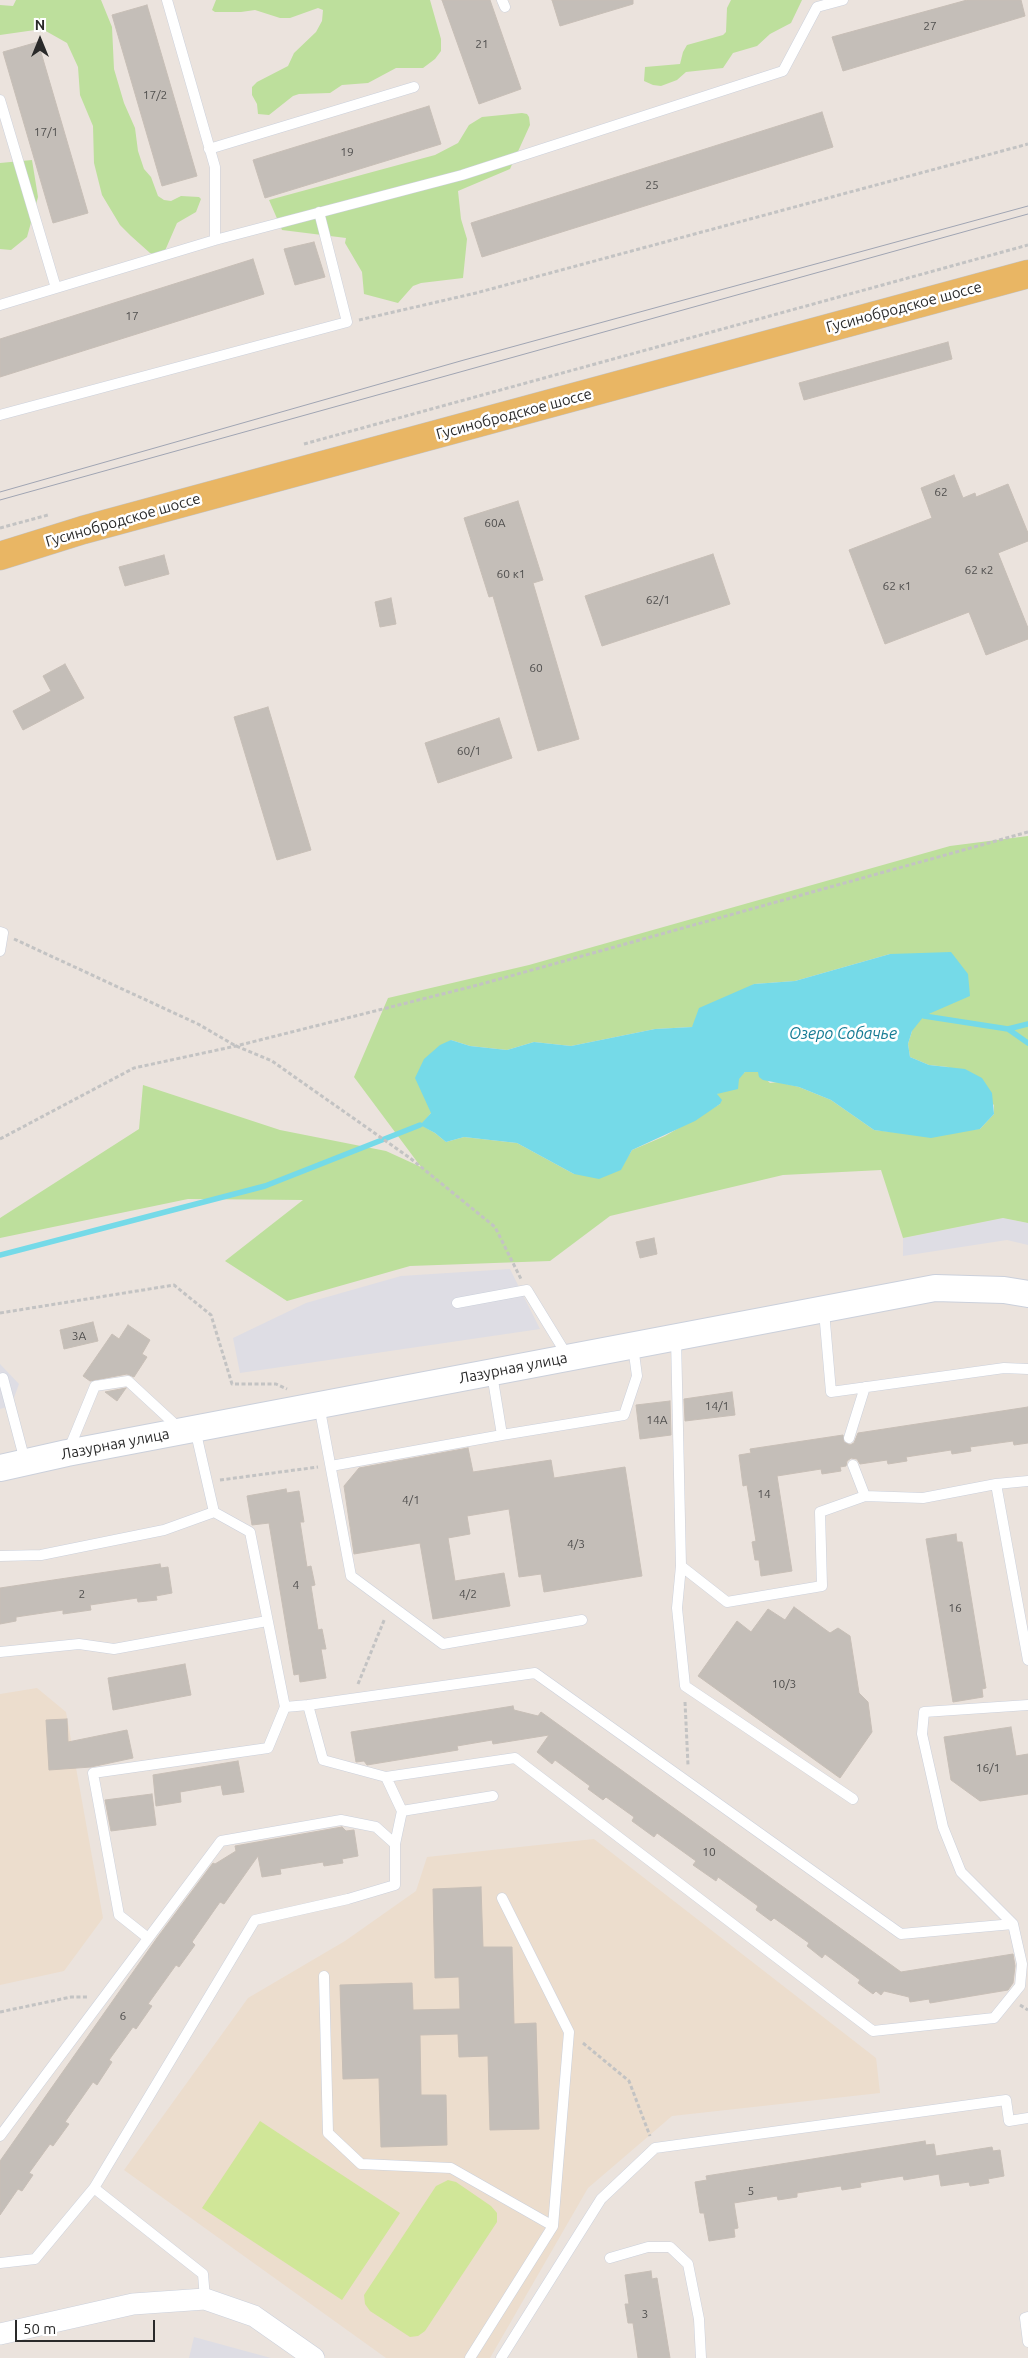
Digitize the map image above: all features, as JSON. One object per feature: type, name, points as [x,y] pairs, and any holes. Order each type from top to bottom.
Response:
[{"type":"main road","name":"Гусинобродское шоссе","points":[[0,556],[83,530],[1028,274]]},
{"type":"street","name":"Лазурная улица","points":[[0,1468],[67,1453],[935,1288],[1004,1290],[1028,1294]]},
{"type":"street","points":[[0,2334],[133,2304],[205,2298],[254,2316],[314,2358]]},
{"type":"lane","points":[[167,0],[215,167],[215,240]]},
{"type":"lane","points":[[0,305],[215,240],[462,175],[783,72],[817,7],[843,0]]},
{"type":"lane","points":[[209,149],[414,87]]},
{"type":"lane","points":[[0,100],[56,288]]},
{"type":"lane","points":[[0,415],[347,322],[319,212]]},
{"type":"lane","points":[[0,951],[1,932]]},
{"type":"lane","points":[[457,1303],[527,1290],[568,1358]]},
{"type":"lane","points":[[824,1310],[831,1392],[1004,1368],[1028,1369]]},
{"type":"lane","points":[[676,1338],[681,1566],[676,1608],[684,1686],[853,1799]]},
{"type":"lane","points":[[331,1466],[624,1415],[637,1376],[633,1346]]},
{"type":"lane","points":[[492,1373],[502,1435]]},
{"type":"lane","points":[[0,1379],[3,1378],[26,1462]]},
{"type":"lane","points":[[67,1453],[94,1386],[128,1381],[189,1430],[207,1482],[214,1512],[250,1532],[285,1707],[268,1748],[93,1774],[119,1915],[148,1938]]},
{"type":"lane","points":[[849,1438],[865,1386]]},
{"type":"lane","points":[[318,1405],[351,1576],[443,1644],[582,1620]]},
{"type":"lane","points":[[853,1465],[865,1496]]},
{"type":"lane","points":[[681,1566],[727,1602],[822,1586],[820,1512],[865,1496],[923,1498],[996,1484],[1028,1481]]},
{"type":"lane","points":[[996,1484],[1028,1660]]},
{"type":"lane","points":[[0,1556],[40,1554],[164,1530],[214,1512]]},
{"type":"lane","points":[[0,1652],[79,1644],[114,1649],[267,1621]]},
{"type":"lane","points":[[285,1707],[535,1673],[901,1934],[1013,1924]]},
{"type":"lane","points":[[308,1705],[323,1760],[386,1777],[515,1758],[873,2031],[994,2018],[1020,1986],[1022,1964],[1013,1924],[961,1872],[943,1827],[922,1734],[924,1712],[1028,1705]]},
{"type":"lane","points":[[0,2263],[35,2259],[94,2188],[255,1920],[348,1899],[395,1885],[395,1844],[402,1811],[386,1777]]},
{"type":"lane","points":[[402,1811],[493,1796]]},
{"type":"lane","points":[[0,2136],[221,1840],[341,1820],[376,1827],[395,1844]]},
{"type":"lane","points":[[470,2358],[552,2226],[569,2032],[502,1898]]},
{"type":"lane","points":[[324,1976],[328,2133],[361,2164],[451,2168],[552,2226]]},
{"type":"lane","points":[[501,2358],[601,2199],[655,2148],[1006,2100],[1009,2121],[1028,2118]]},
{"type":"lane","points":[[94,2188],[203,2274],[205,2298]]},
{"type":"lane","points":[[610,2258],[648,2247],[670,2247],[688,2264],[699,2319],[701,2358]]},
{"type":"lane","points":[[1028,2317],[1025,2318],[1028,2342]]},
{"type":"path","points":[[347,322],[476,293],[1028,144]]},
{"type":"path","points":[[298,446],[1028,244]]},
{"type":"path","points":[[0,528],[58,512]]},
{"type":"path","points":[[0,1138],[134,1068],[236,1046],[478,985],[1028,832]]},
{"type":"path","points":[[1,932],[198,1024],[236,1046],[272,1061],[410,1158],[495,1227],[527,1290]]},
{"type":"path","points":[[0,1313],[174,1285],[211,1316],[232,1384],[276,1384],[318,1405]]},
{"type":"path","points":[[207,1482],[331,1466]]},
{"type":"path","points":[[352,1699],[390,1604]]},
{"type":"path","points":[[682,1778],[688,1769],[684,1686]]},
{"type":"path","points":[[0,2012],[71,1997],[104,1997]]},
{"type":"path","points":[[569,2032],[629,2081],[655,2148]]},
{"type":"shaded area","points":[[1003,1218],[1028,1223],[1028,1245],[1007,1240],[903,1256],[903,1238]]},
{"type":"shaded area","points":[[510,1269],[540,1329],[240,1373],[233,1338],[306,1303],[401,1276]]},
{"type":"shaded area","points":[[0,1364],[19,1384],[11,1406],[0,1409]]},
{"type":"shaded area","points":[[37,1688],[66,1712],[103,1918],[64,1971],[0,1985],[0,1694]]},
{"type":"shaded area","points":[[594,1839],[876,2058],[880,2093],[672,2116],[588,2188],[490,2358],[386,2358],[124,2170],[248,1998],[345,1941],[416,1891],[427,1857]]},
{"type":"shaded area","points":[[194,2337],[271,2358],[189,2358]]},
{"type":"green space","points":[[16,0],[101,0],[112,27],[114,69],[124,103],[135,128],[138,151],[144,169],[151,177],[158,196],[164,200],[171,201],[181,196],[199,197],[201,199],[196,212],[177,223],[164,253],[156,255],[150,253],[131,236],[120,225],[102,195],[94,163],[93,126],[80,95],[78,67],[67,43],[44,30],[0,35],[0,5],[13,6]]},
{"type":"green space","points":[[216,0],[430,0],[441,39],[441,51],[435,59],[423,68],[396,68],[368,83],[342,85],[330,93],[299,94],[293,96],[269,115],[258,114],[257,104],[252,95],[252,87],[257,82],[288,66],[294,53],[316,32],[322,21],[323,10],[318,8],[290,18],[280,18],[255,10],[215,12],[212,10]]},
{"type":"green space","points":[[731,0],[802,0],[791,23],[770,34],[757,46],[733,53],[723,68],[686,72],[677,80],[661,86],[644,81],[645,67],[680,64],[687,45],[723,35],[726,32],[727,8]]},
{"type":"green space","points":[[527,114],[529,117],[530,125],[510,169],[458,191],[461,219],[467,239],[463,278],[421,283],[413,286],[398,303],[364,294],[362,272],[345,243],[346,238],[282,230],[269,200],[435,155],[458,143],[469,125],[482,117]]},
{"type":"green space","points":[[32,160],[38,197],[27,237],[11,250],[0,249],[0,163]]},
{"type":"green space","points":[[1028,836],[1028,1223],[1003,1218],[903,1238],[881,1170],[783,1175],[610,1216],[550,1261],[410,1266],[287,1301],[225,1261],[303,1200],[188,1199],[0,1238],[0,1218],[139,1129],[143,1085],[280,1130],[386,1151],[421,1167],[354,1077],[388,998],[529,965],[950,846]],"holes":[[[890,954],[912,1031],[908,1044],[910,1057],[929,1065],[948,1067],[994,1105],[994,1114],[980,1129],[901,1133],[874,1130],[831,1100],[799,1087],[778,1082],[770,1083],[759,1072],[745,1072],[716,1095],[720,1104],[665,1136],[632,1150],[620,1170],[574,1174],[517,1143],[464,1137],[446,1142],[421,1125],[431,1113],[451,1040],[470,1046],[507,1050],[534,1042],[571,1046],[655,1029],[692,1027],[754,984],[795,981]]]},
{"type":"green space","points":[[260,2121],[400,2213],[342,2300],[202,2208]]},
{"type":"green space","points":[[448,2180],[456,2182],[491,2206],[497,2213],[497,2222],[425,2331],[418,2336],[410,2337],[370,2311],[365,2304],[364,2295],[436,2186]]},
{"type":"water","name":"Озеро Собачье","points":[[951,952],[968,974],[970,996],[924,1016],[912,1031],[908,1044],[910,1057],[929,1065],[965,1069],[982,1078],[992,1093],[994,1114],[980,1129],[931,1138],[874,1130],[831,1100],[799,1087],[763,1080],[759,1077],[758,1072],[745,1072],[739,1079],[738,1089],[717,1094],[722,1100],[720,1104],[695,1121],[632,1150],[621,1170],[599,1179],[574,1174],[517,1143],[464,1137],[446,1142],[435,1133],[420,1125],[431,1113],[415,1078],[424,1059],[440,1045],[451,1040],[470,1046],[507,1050],[534,1042],[571,1046],[655,1029],[692,1027],[699,1008],[754,984],[795,981],[890,954]]},
{"type":"building","points":[[442,0],[490,0],[521,89],[479,104]]},
{"type":"building","points":[[552,0],[633,0],[633,4],[560,26]]},
{"type":"building","points":[[967,0],[1021,0],[1025,16],[843,71],[832,37]]},
{"type":"building","points":[[147,5],[197,176],[162,186],[112,15]]},
{"type":"building","points":[[38,42],[88,213],[53,223],[3,52]]},
{"type":"building","points":[[429,106],[441,144],[265,198],[253,160]]},
{"type":"building","points":[[822,112],[833,147],[482,257],[471,223]]},
{"type":"building","points":[[314,242],[325,277],[295,285],[284,249]]},
{"type":"building","points":[[253,259],[264,294],[0,377],[0,339]]},
{"type":"building","points":[[948,342],[952,359],[804,400],[799,383]]},
{"type":"building","points":[[954,475],[963,498],[975,493],[976,497],[1008,484],[1028,533],[1028,541],[998,553],[1028,628],[1028,639],[986,655],[969,612],[885,644],[849,550],[932,518],[921,488]]},
{"type":"building","points":[[518,501],[543,580],[533,583],[579,739],[538,751],[493,596],[489,597],[464,518]]},
{"type":"building","points":[[713,554],[730,604],[602,646],[585,596]]},
{"type":"building","points":[[164,555],[169,574],[125,586],[119,567]]},
{"type":"building","points":[[391,598],[396,624],[380,627],[375,602]]},
{"type":"building","points":[[65,664],[84,698],[23,730],[13,711],[51,691],[43,676]]},
{"type":"building","points":[[268,707],[311,850],[277,860],[234,717]]},
{"type":"building","points":[[499,718],[512,758],[438,783],[425,743]]},
{"type":"building","points":[[654,1238],[657,1254],[640,1258],[636,1242]]},
{"type":"building","points":[[93,1322],[98,1341],[64,1349],[60,1330]]},
{"type":"building","points":[[128,1325],[150,1340],[142,1354],[147,1357],[134,1377],[127,1374],[90,1381],[83,1376],[112,1334],[119,1339]]},
{"type":"building","points":[[126,1388],[117,1401],[105,1392]]},
{"type":"building","points":[[732,1392],[735,1415],[685,1421],[684,1399]]},
{"type":"building","points":[[670,1401],[671,1435],[640,1439],[636,1405]]},
{"type":"building","points":[[1028,1407],[1028,1443],[1014,1445],[1013,1441],[970,1447],[971,1451],[952,1454],[951,1450],[906,1457],[907,1461],[888,1464],[887,1460],[860,1464],[857,1459],[851,1458],[847,1461],[846,1466],[840,1467],[841,1471],[822,1474],[821,1469],[777,1476],[792,1571],[761,1576],[759,1560],[755,1560],[752,1542],[756,1541],[747,1485],[743,1486],[739,1455],[751,1453],[750,1449],[843,1435],[844,1442],[850,1445],[854,1443],[858,1433]]},
{"type":"building","points":[[468,1448],[473,1472],[551,1460],[554,1478],[625,1467],[642,1576],[544,1592],[541,1574],[519,1577],[509,1509],[467,1516],[470,1534],[448,1538],[455,1581],[504,1573],[510,1606],[433,1619],[420,1543],[354,1554],[344,1486],[359,1468]]},
{"type":"building","points":[[286,1489],[287,1493],[299,1491],[304,1522],[300,1522],[307,1567],[311,1566],[315,1585],[311,1586],[318,1630],[322,1629],[326,1649],[321,1649],[326,1678],[300,1682],[299,1674],[294,1675],[269,1523],[252,1525],[247,1496]]},
{"type":"building","points":[[956,1534],[957,1542],[962,1542],[986,1688],[982,1689],[983,1697],[953,1702],[926,1539]]},
{"type":"building","points":[[160,1564],[161,1568],[168,1567],[172,1593],[156,1596],[157,1600],[138,1602],[137,1598],[90,1605],[91,1610],[63,1614],[63,1610],[16,1617],[16,1621],[0,1624],[0,1588]]},
{"type":"building","points":[[794,1607],[830,1633],[838,1628],[850,1636],[859,1693],[868,1702],[872,1732],[840,1778],[698,1676],[737,1621],[751,1632],[768,1609],[785,1620]]},
{"type":"building","points":[[185,1664],[191,1695],[113,1710],[108,1678]]},
{"type":"building","points":[[513,1706],[514,1710],[538,1716],[541,1712],[901,1972],[1013,1954],[1015,1966],[1013,1983],[1008,1990],[930,2003],[929,1999],[910,2002],[909,1997],[884,1991],[881,1995],[876,1991],[873,1994],[858,1983],[860,1980],[825,1954],[822,1958],[807,1946],[809,1943],[774,1918],[771,1921],[756,1910],[758,1906],[718,1877],[716,1881],[693,1865],[696,1861],[657,1833],[654,1837],[632,1821],[634,1817],[606,1797],[603,1800],[588,1789],[590,1786],[555,1760],[552,1764],[537,1752],[549,1735],[493,1744],[492,1740],[457,1746],[458,1750],[367,1765],[364,1761],[356,1762],[351,1732]]},
{"type":"building","points":[[67,1719],[68,1742],[127,1730],[133,1758],[91,1767],[49,1770],[46,1720]]},
{"type":"building","points":[[1011,1727],[1016,1756],[1028,1754],[1028,1794],[980,1801],[951,1780],[944,1737]]},
{"type":"building","points":[[238,1761],[244,1792],[223,1795],[221,1785],[180,1792],[181,1802],[156,1806],[153,1775]]},
{"type":"building","points":[[152,1794],[156,1825],[111,1831],[105,1800]]},
{"type":"building","points":[[342,1827],[346,1831],[354,1830],[358,1856],[342,1859],[343,1863],[324,1866],[323,1862],[280,1869],[281,1874],[262,1877],[258,1856],[224,1904],[220,1902],[192,1942],[195,1945],[179,1967],[176,1965],[148,2004],[152,2006],[136,2029],[133,2027],[109,2060],[112,2062],[97,2085],[93,2082],[65,2122],[69,2124],[53,2146],[50,2144],[29,2173],[33,2175],[22,2191],[18,2189],[0,2215],[0,2161],[157,1938],[213,1863],[215,1864],[236,1851],[235,1846]]},
{"type":"building","points":[[481,1887],[483,1947],[512,1947],[514,2024],[536,2023],[539,2129],[490,2130],[488,2056],[459,2057],[458,2034],[420,2035],[421,2095],[446,2095],[447,2145],[381,2147],[379,2078],[343,2079],[340,1985],[412,1983],[413,2010],[460,2009],[459,1977],[435,1978],[433,1889]]},
{"type":"building","points":[[925,2141],[926,2145],[934,2144],[936,2156],[992,2147],[993,2151],[1000,2150],[1004,2176],[988,2179],[989,2183],[970,2186],[969,2182],[941,2186],[939,2174],[904,2180],[903,2176],[860,2183],[861,2187],[842,2190],[841,2186],[797,2193],[797,2197],[778,2200],[777,2196],[734,2203],[738,2228],[734,2229],[735,2237],[709,2241],[704,2213],[700,2213],[695,2182],[707,2180],[706,2176]]},
{"type":"building","points":[[651,2271],[652,2279],[657,2278],[670,2358],[638,2358],[633,2323],[628,2323],[625,2304],[629,2304],[625,2275]]},
{"type":"waterway","points":[[924,1016],[1008,1029],[1028,1043]]},
{"type":"waterway","points":[[1008,1029],[1028,1024]]},
{"type":"waterway","points":[[0,1255],[265,1186],[420,1125]]},
{"type":"tram line","points":[[0,492],[464,360],[1028,206]]},
{"type":"tram line","points":[[0,500],[1028,214]]}]
